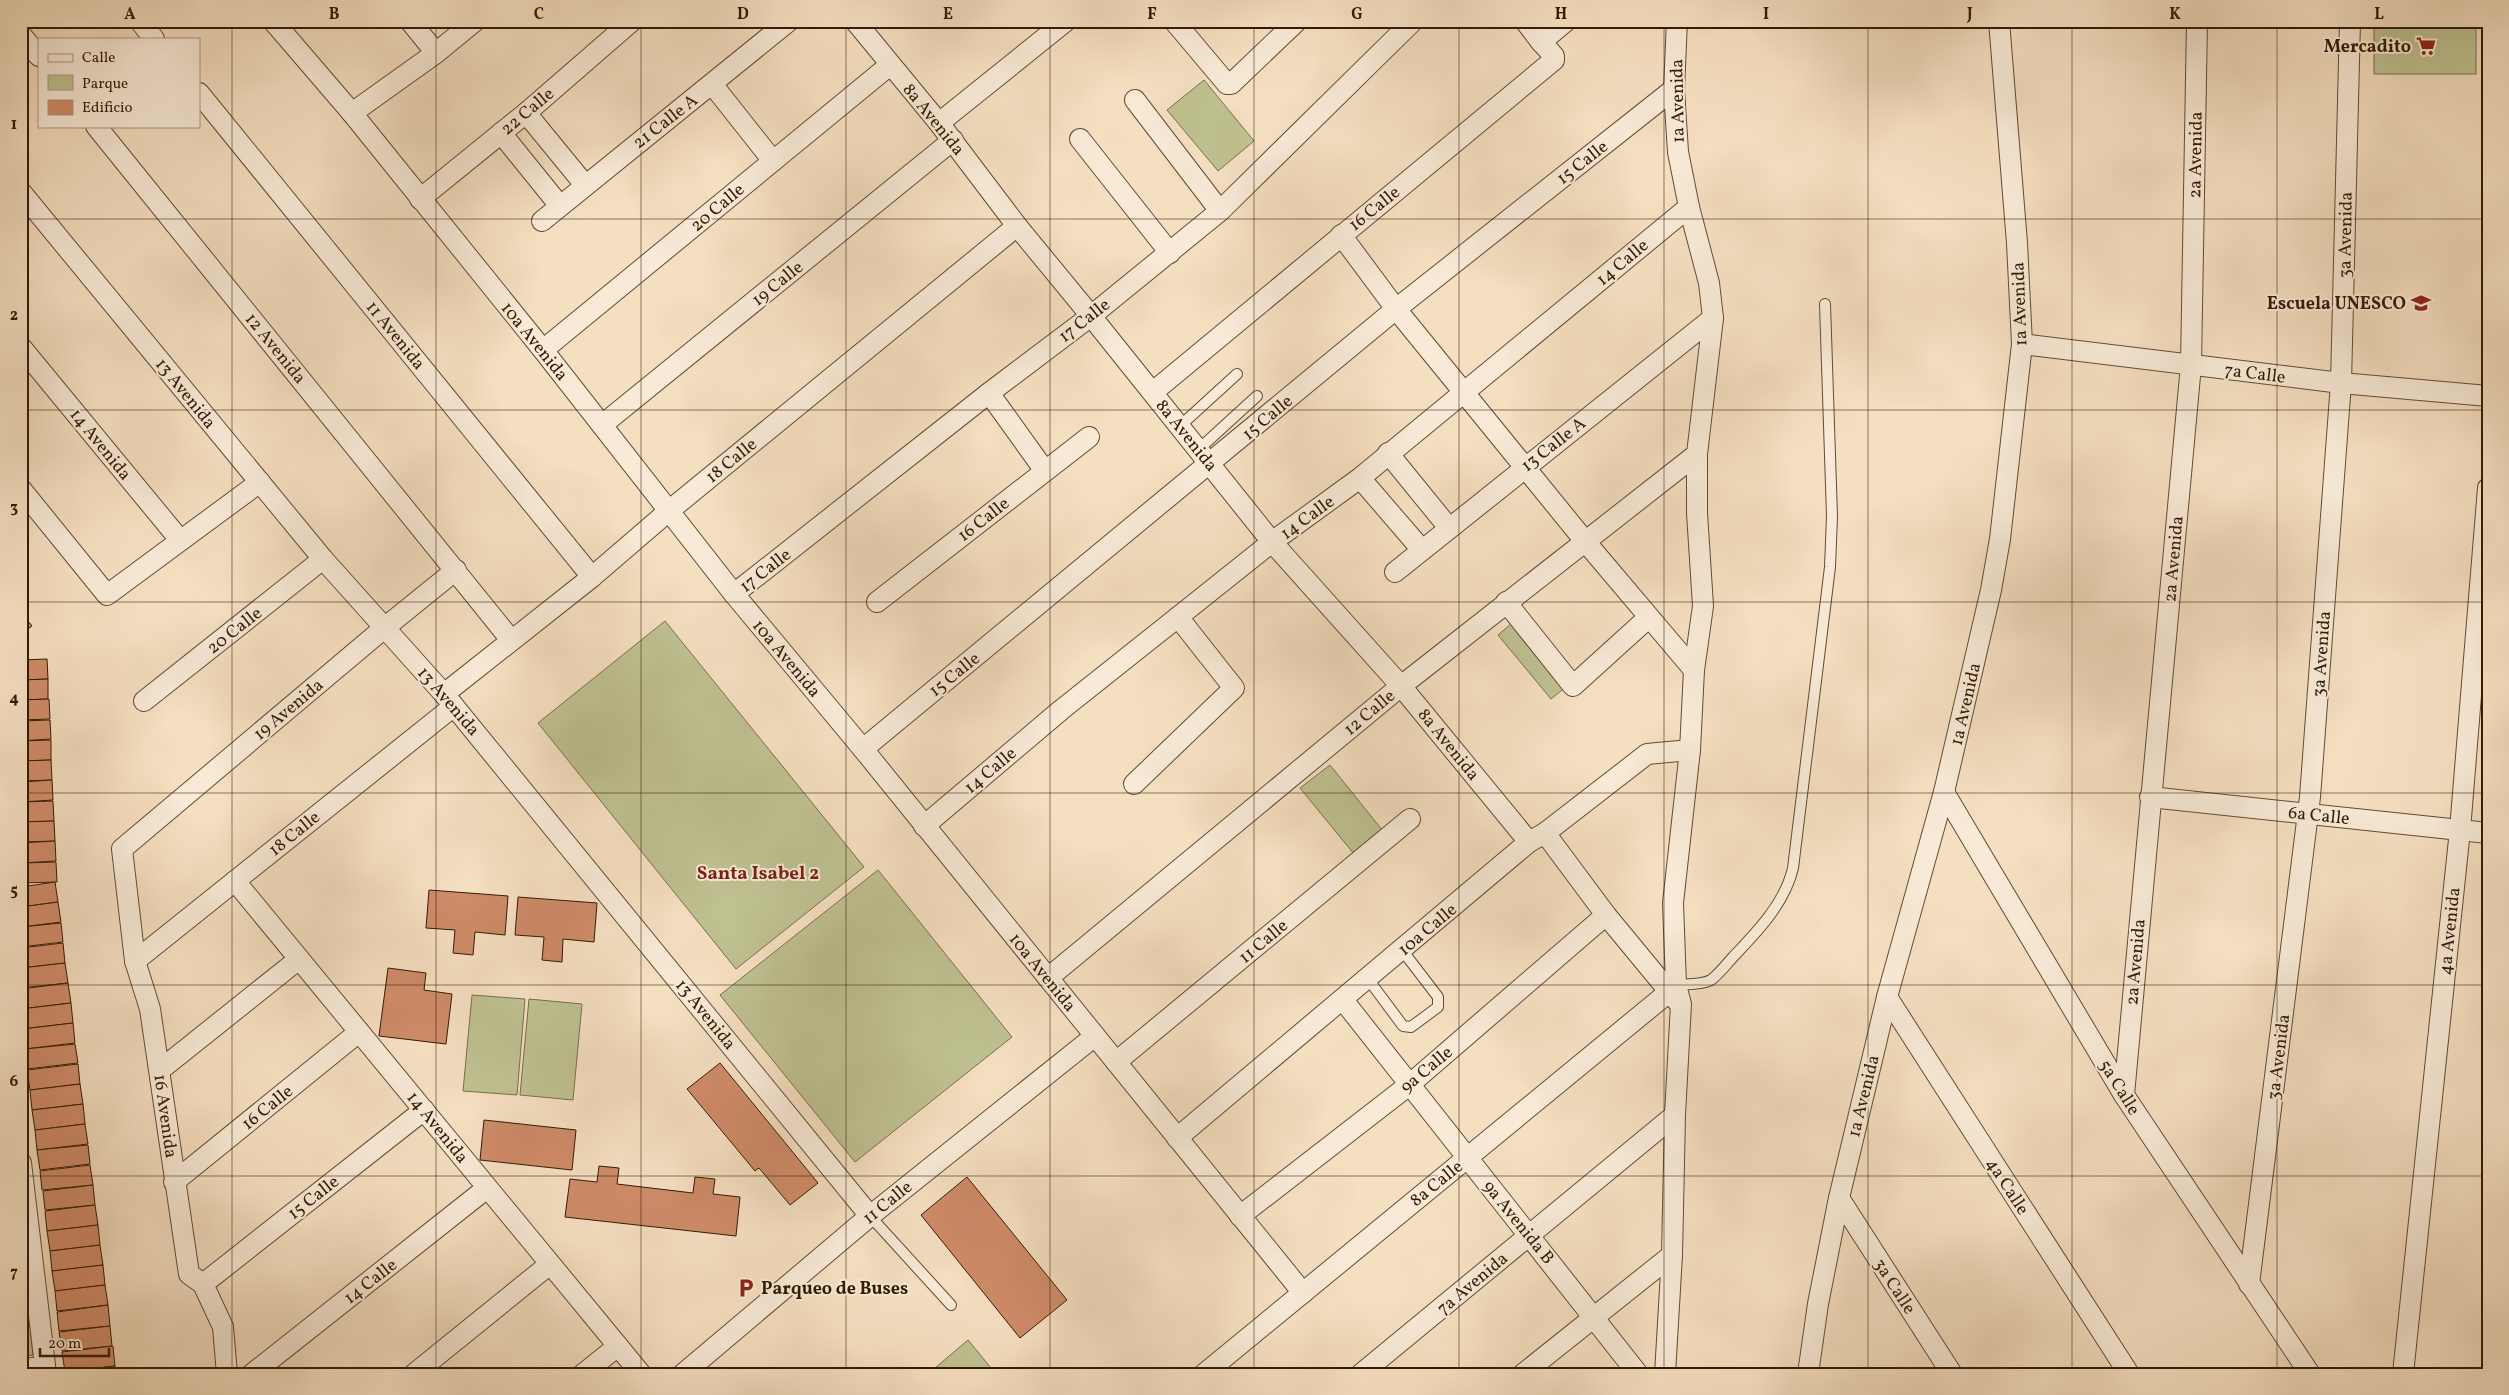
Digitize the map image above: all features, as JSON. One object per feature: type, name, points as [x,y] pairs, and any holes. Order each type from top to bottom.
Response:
[{"type":"street","name":"10a Avenida","points":[[273,21],[352,113],[543,350],[734,594],[863,749],[1302,1293]]},
{"type":"street","points":[[410,21],[436,53]]},
{"type":"street","name":"22 Calle","points":[[420,199],[526,113],[632,21]]},
{"type":"street","name":"21 Calle A","points":[[542,221],[789,21]]},
{"type":"street","name":"8a Avenida","points":[[855,21],[953,140],[1017,226],[1153,392],[1272,542],[1675,994]]},
{"type":"street","points":[[939,123],[1066,21]]},
{"type":"street","points":[[1176,22],[1223,82],[1231,84],[1297,21]]},
{"type":"street","name":"17 Calle","points":[[734,594],[989,393],[1091,316],[1220,211],[1413,21]]},
{"type":"street","points":[[1525,21],[1541,42],[1566,21]]},
{"type":"street","name":"1a Avenida","points":[[1666,1374],[1672,1255],[1675,1116],[1673,903],[1690,750],[1694,670],[1703,606],[1697,513],[1697,454],[1713,318],[1709,283],[1688,207],[1678,152],[1674,89],[1677,21]]},
{"type":"street","name":"1a Avenida","points":[[1808,1374],[1818,1304],[1839,1198],[1887,997],[1944,792],[1993,582],[2022,344],[2017,243],[1999,21]]},
{"type":"street","name":"2a Avenida","points":[[2124,1096],[2191,365],[2197,21]]},
{"type":"street","name":"3a Avenida","points":[[2249,1284],[2308,814],[2341,383],[2350,21]]},
{"type":"street","points":[[352,113],[436,53],[470,23]]},
{"type":"street","points":[[21,35],[38,55]]},
{"type":"street","name":"16 Calle","points":[[1153,392],[1554,60],[1554,56],[1541,42]]},
{"type":"street","name":"20 Calle","points":[[543,350],[890,65]]},
{"type":"street","points":[[712,84],[773,160]]},
{"type":"street","name":"15 Calle","points":[[863,749],[1205,457],[1674,89]]},
{"type":"street","name":"11 Avenida","points":[[200,94],[592,577]]},
{"type":"street","points":[[1135,100],[1220,211]]},
{"type":"street","points":[[526,113],[585,185]]},
{"type":"street","name":"12 Avenida","points":[[98,128],[511,640]]},
{"type":"street","points":[[501,133],[560,206]]},
{"type":"street","points":[[1080,139],[1170,253]]},
{"type":"street","name":"19 Calle","points":[[602,425],[953,140]]},
{"type":"street","name":"13 Avenida","points":[[21,192],[323,560],[383,629],[449,700],[870,1216]]},
{"type":"street","name":"14 Calle","points":[[924,826],[1061,710],[1272,542],[1360,478],[1688,207]]},
{"type":"street","name":"18 Calle","points":[[135,961],[235,881],[449,700],[511,640],[592,577],[670,510],[1017,226]]},
{"type":"street","points":[[1341,235],[1396,309],[1648,618],[1694,670]]},
{"type":"street","name":"13 Calle A","points":[[1394,572],[1524,466],[1713,318]]},
{"type":"street","name":"7a Calle","points":[[2022,344],[2341,383],[2488,396]]},
{"type":"street","name":"14 Avenida","points":[[21,347],[180,540]]},
{"type":"street","points":[[989,393],[1045,471]]},
{"type":"street","name":"16 Calle","points":[[877,602],[1089,437]]},
{"type":"street","points":[[1388,453],[1449,528]]},
{"type":"street","name":"12 Calle","points":[[1048,978],[1401,686],[1584,540],[1697,454]]},
{"type":"street","points":[[1360,478],[1422,550]]},
{"type":"street","points":[[21,489],[107,595],[260,482]]},
{"type":"street","name":"4a Avenida","points":[[2403,1374],[2460,830],[2488,488]]},
{"type":"street","name":"20 Calle","points":[[144,701],[323,560]]},
{"type":"street","name":"19 Avenida","points":[[122,849],[383,629],[456,570]]},
{"type":"street","points":[[1506,602],[1573,686],[1648,618]]},
{"type":"street","points":[[1134,784],[1234,688],[1178,617]]},
{"type":"street","name":"10a Calle","points":[[1177,1138],[1537,838],[1647,754],[1690,750]]},
{"type":"street","name":"5a Calle","points":[[1944,792],[2124,1096],[2310,1374]]},
{"type":"street","name":"6a Calle","points":[[2150,797],[2488,833]]},
{"type":"street","name":"11 Calle","points":[[1116,1062],[1410,819]]},
{"type":"street","name":"16 Avenida","points":[[122,849],[135,961],[150,1009],[189,1274],[203,1284],[223,1327],[227,1374]]},
{"type":"street","name":"14 Avenida","points":[[235,881],[641,1374]]},
{"type":"street","name":"9a Calle","points":[[1240,1216],[1409,1084],[1606,915]]},
{"type":"street","points":[[160,1070],[299,959]]},
{"type":"street","name":"8a Calle","points":[[1204,1374],[1467,1158],[1675,994]]},
{"type":"street","name":"4a Calle","points":[[1887,997],[2130,1374]]},
{"type":"street","name":"9a Avenida B","points":[[1343,1000],[1638,1374]]},
{"type":"street","name":"16 Calle","points":[[174,1182],[359,1032]]},
{"type":"street","name":"11 Calle","points":[[683,1374],[870,1216],[1095,1036]]},
{"type":"street","name":"15 Calle","points":[[203,1284],[424,1110]]},
{"type":"street","name":"7a Avenida","points":[[1361,1374],[1675,1116]]},
{"type":"street","points":[[21,1163],[46,1370],[21,1369]]},
{"type":"street","name":"14 Calle","points":[[252,1374],[488,1188]]},
{"type":"street","name":"3a Calle","points":[[1839,1198],[1952,1374]]},
{"type":"street","points":[[1523,1374],[1672,1255]]},
{"type":"street","points":[[414,1374],[550,1264]]},
{"type":"street","points":[[583,1374],[618,1346]]},
{"type":"lane","points":[[1675,994],[1706,982],[1716,975],[1757,931],[1790,882],[1830,567],[1832,516],[1825,304]]},
{"type":"lane","points":[[1180,426],[1237,374]]},
{"type":"lane","points":[[1205,457],[1257,396]]},
{"type":"lane","points":[[1368,979],[1403,1026],[1411,1028],[1438,1007],[1438,996],[1402,950]]},
{"type":"lane","points":[[870,1216],[951,1305]]},
{"type":"green space","points":[[2374,21],[2476,21],[2476,74],[2374,74]]},
{"type":"green space","points":[[1204,80],[1254,141],[1218,171],[1167,110]]},
{"type":"green space","points":[[1524,613],[1578,677],[1551,699],[1498,635]]},
{"type":"green space","points":[[665,621],[864,867],[736,969],[538,723]]},
{"type":"green space","points":[[1330,765],[1383,831],[1354,854],[1300,788]]},
{"type":"green space","points":[[878,870],[1012,1037],[855,1162],[720,995]]},
{"type":"green space","points":[[472,995],[525,999],[517,1095],[463,1091]]},
{"type":"green space","points":[[529,999],[582,1004],[573,1100],[520,1095]]},
{"type":"green space","points":[[25,1278],[33,1355],[21,1357],[21,1279]]},
{"type":"green space","points":[[968,1340],[996,1374],[928,1374]]},
{"type":"building","points":[[21,612],[32,626],[21,634]]},
{"type":"building","points":[[47,659],[48,679],[21,680],[21,660]]},
{"type":"building","points":[[48,679],[48,699],[21,700],[21,680]]},
{"type":"building","points":[[49,699],[50,719],[21,720],[21,700]]},
{"type":"building","points":[[50,720],[51,739],[21,741],[21,721]]},
{"type":"building","points":[[51,740],[51,760],[21,761],[21,741]]},
{"type":"building","points":[[51,760],[52,780],[21,781],[21,761]]},
{"type":"building","points":[[52,780],[53,800],[21,802],[21,782]]},
{"type":"building","points":[[53,801],[54,821],[21,822],[21,802]]},
{"type":"building","points":[[54,821],[55,841],[21,842],[21,822]]},
{"type":"building","points":[[55,841],[56,861],[21,863],[21,843]]},
{"type":"building","points":[[56,862],[57,882],[21,883],[21,863]]},
{"type":"building","points":[[55,882],[58,902],[21,907],[21,887]]},
{"type":"building","points":[[429,890],[508,896],[505,935],[475,932],[473,955],[453,953],[455,930],[426,928]]},
{"type":"building","points":[[518,897],[597,903],[594,942],[563,939],[562,962],[542,960],[544,937],[515,935]]},
{"type":"building","points":[[58,902],[61,922],[21,927],[21,907]]},
{"type":"building","points":[[61,923],[63,942],[21,947],[21,927]]},
{"type":"building","points":[[63,943],[65,963],[21,968],[21,948]]},
{"type":"building","points":[[65,963],[68,983],[21,988],[21,968]]},
{"type":"building","points":[[388,968],[426,973],[424,990],[452,994],[446,1044],[379,1036]]},
{"type":"building","points":[[68,983],[71,1003],[21,1009],[21,989]]},
{"type":"building","points":[[71,1003],[73,1023],[22,1029],[21,1009]]},
{"type":"building","points":[[73,1023],[75,1043],[25,1049],[22,1029]]},
{"type":"building","points":[[75,1044],[78,1063],[27,1069],[25,1049]]},
{"type":"building","points":[[720,1063],[818,1183],[790,1205],[759,1168],[755,1171],[687,1089]]},
{"type":"building","points":[[78,1064],[80,1084],[30,1090],[27,1070]]},
{"type":"building","points":[[80,1084],[83,1104],[32,1110],[30,1090]]},
{"type":"building","points":[[83,1104],[85,1124],[35,1130],[32,1110]]},
{"type":"building","points":[[484,1120],[576,1130],[572,1170],[480,1160]]},
{"type":"building","points":[[85,1124],[88,1144],[37,1150],[35,1130]]},
{"type":"building","points":[[88,1145],[90,1164],[40,1170],[37,1150]]},
{"type":"building","points":[[90,1165],[93,1185],[42,1190],[40,1171]]},
{"type":"building","points":[[599,1166],[619,1168],[617,1184],[693,1193],[695,1177],[715,1179],[713,1194],[740,1197],[736,1236],[565,1217],[570,1179],[597,1182]]},
{"type":"building","points":[[967,1177],[1067,1300],[1020,1338],[921,1215]]},
{"type":"building","points":[[93,1185],[95,1205],[45,1210],[43,1191]]},
{"type":"building","points":[[95,1205],[98,1225],[47,1231],[45,1211]]},
{"type":"building","points":[[98,1225],[100,1245],[50,1251],[47,1231]]},
{"type":"building","points":[[100,1245],[103,1265],[52,1271],[50,1251]]},
{"type":"building","points":[[103,1265],[105,1285],[55,1291],[52,1271]]},
{"type":"building","points":[[105,1285],[108,1305],[57,1311],[55,1291]]},
{"type":"building","points":[[108,1305],[110,1326],[59,1331],[57,1312]]},
{"type":"building","points":[[110,1326],[112,1346],[62,1351],[59,1332]]},
{"type":"building","points":[[113,1346],[115,1366],[65,1372],[62,1352]]},
{"type":"building","points":[[115,1366],[116,1374],[65,1374],[65,1372]]},
{"type":"place","name":"Mercadito","points":[[2426,46]]},
{"type":"place","name":"Escuela UNESCO","points":[[2421,303]]},
{"type":"place","name":"Parqueo de Buses","points":[[746,1288]]},
{"type":"district","name":"Santa Isabel 2","points":[[758,872]]}]
